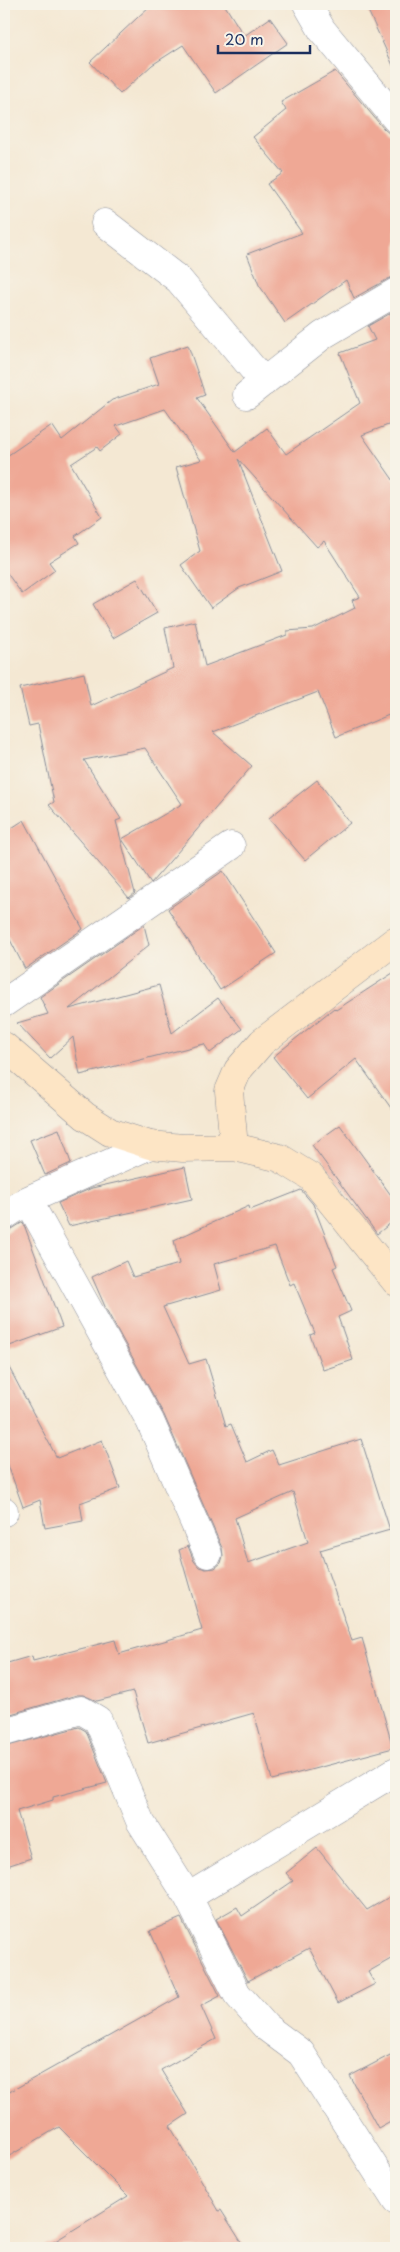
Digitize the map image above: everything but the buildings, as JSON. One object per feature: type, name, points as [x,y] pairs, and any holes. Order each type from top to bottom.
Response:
[{"type":"main road","points":[[234,1147],[229,1091],[238,1070],[262,1042],[394,946]]},
{"type":"main road","points":[[4,1046],[86,1116],[110,1132],[150,1145],[183,1148],[234,1147],[280,1158],[311,1177],[396,1282]]},
{"type":"street","points":[[306,4],[322,30],[396,118]]},
{"type":"street","points":[[105,223],[179,280],[256,388],[324,335],[396,292]]},
{"type":"street","points":[[4,1003],[231,846]]},
{"type":"street","points":[[4,1216],[28,1200],[150,1145]]},
{"type":"street","points":[[28,1200],[150,1421],[208,1554]]},
{"type":"street","points":[[4,1732],[81,1710],[98,1720],[140,1821],[188,1897],[237,1994],[266,2026],[302,2052],[396,2201]]},
{"type":"street","points":[[188,1897],[396,1771]]}]
